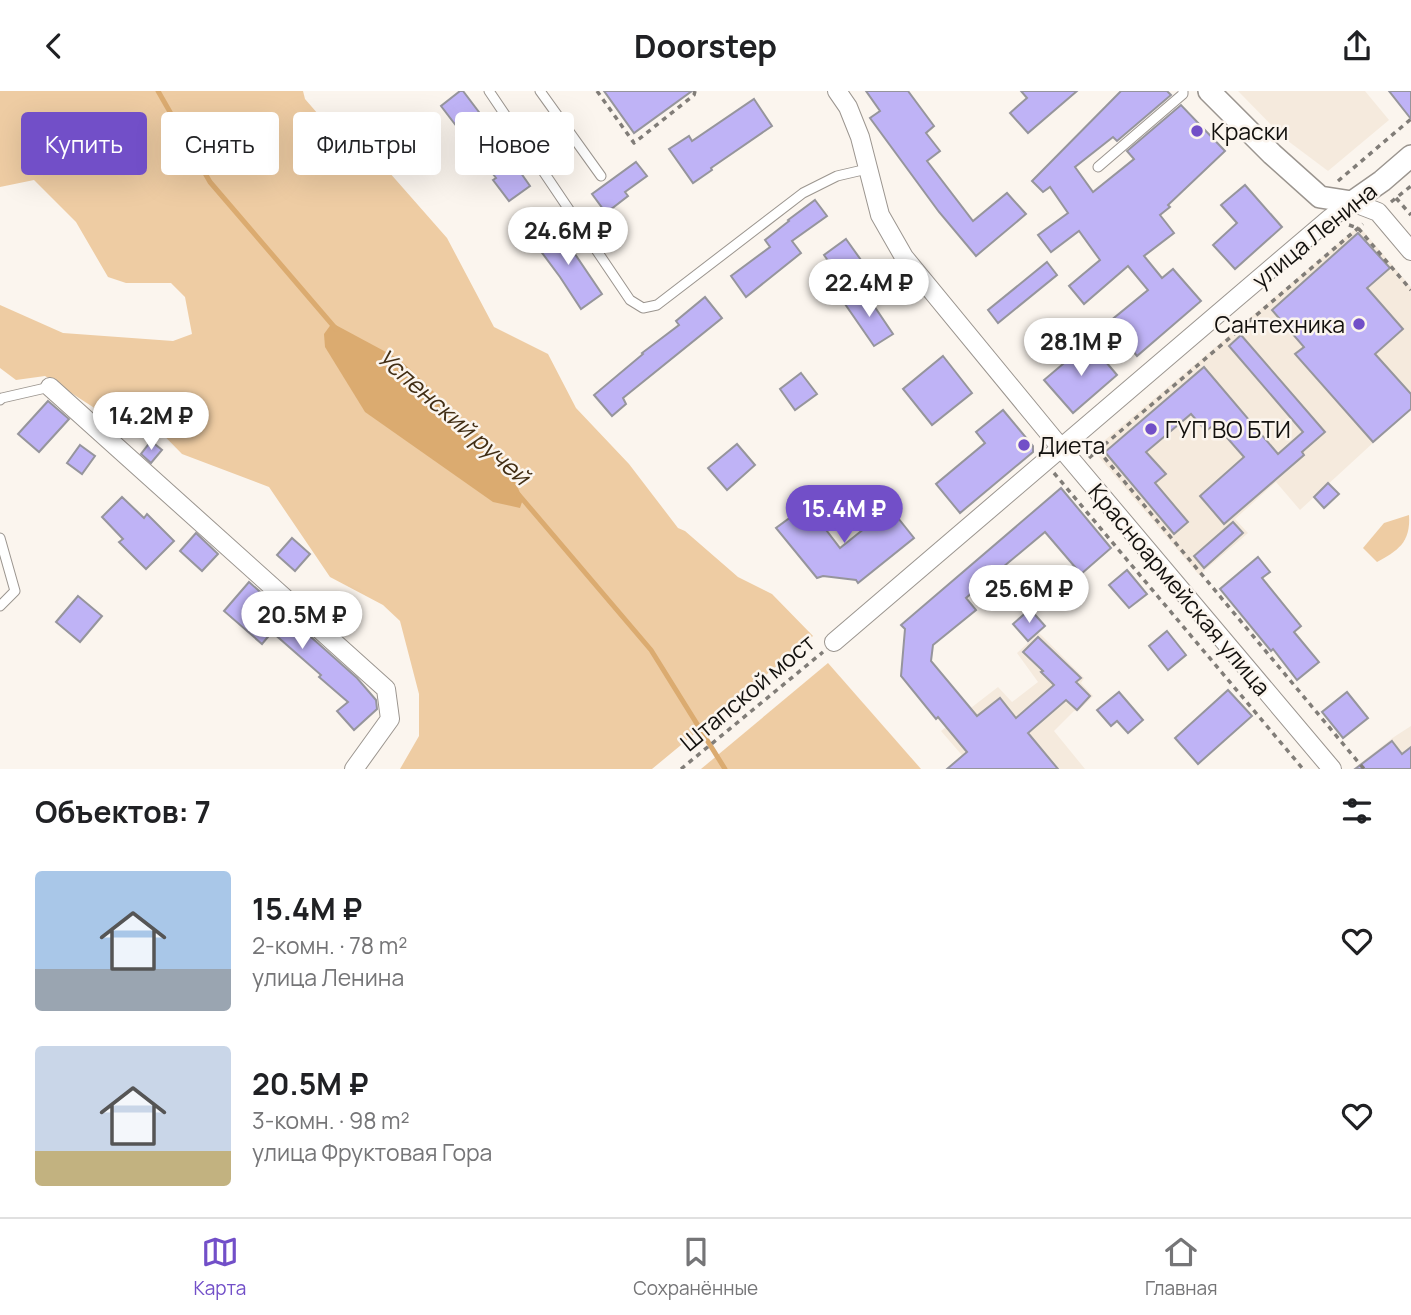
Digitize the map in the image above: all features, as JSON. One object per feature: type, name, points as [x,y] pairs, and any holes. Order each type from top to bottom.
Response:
[{"type":"street","name":"Красноармейская улица","points":[[837,91],[848,107],[860,137],[880,215],[904,257],[1060,448],[1332,769]]},
{"type":"street","points":[[1209,91],[1320,197],[1352,202],[1378,212],[1411,251]]},
{"type":"street","name":"улица Ленина","points":[[834,642],[1308,237],[1411,156]]},
{"type":"street","points":[[50,387],[386,689],[390,719],[354,769]]},
{"type":"lane","points":[[489,91],[630,300],[643,308],[657,305],[803,193],[837,176],[867,169]]},
{"type":"lane","points":[[540,91],[601,176]]},
{"type":"lane","points":[[1098,167],[1184,93],[1183,91]]},
{"type":"lane","points":[[0,400],[50,387]]},
{"type":"lane","points":[[0,538],[15,591],[0,606]]},
{"type":"path","points":[[597,91],[634,143],[694,95],[695,91]]},
{"type":"path","points":[[1320,197],[1411,118]]},
{"type":"path","points":[[1078,468],[1358,227],[1411,186]]},
{"type":"path","points":[[1358,227],[1411,290]]},
{"type":"path","points":[[1098,450],[1364,769]]},
{"type":"path","points":[[1044,461],[1303,769]]},
{"type":"path","name":"Штапской мост","points":[[681,769],[834,642]]},
{"type":"shaded area","points":[[0,91],[303,91],[305,99],[316,112],[293,112],[293,175],[392,175],[447,238],[494,327],[548,354],[576,408],[629,464],[678,528],[685,531],[738,577],[772,594],[813,636],[652,769],[400,769],[419,736],[419,694],[400,621],[383,605],[330,577],[269,487],[182,454],[138,409],[96,409],[45,376],[16,380],[0,368],[0,305],[63,333],[173,341],[192,334],[185,297],[171,283],[126,283],[108,277],[76,222],[34,180],[0,187]]},
{"type":"shaded area","points":[[1238,91],[1365,91],[1389,120],[1328,171],[1284,138]]},
{"type":"shaded area","points":[[1359,226],[1411,287],[1411,408],[1300,510],[1276,482],[1235,519],[1248,533],[1199,575],[1093,450]]},
{"type":"shaded area","points":[[1409,515],[1408,533],[1401,545],[1377,562],[1363,548],[1384,523]]},
{"type":"shaded area","points":[[1039,633],[1084,678],[1081,683],[1093,696],[1054,731],[1085,769],[974,769],[941,731],[998,687],[1012,702],[1038,682],[1017,653]]},
{"type":"shaded area","points":[[828,663],[921,769],[701,769]]},
{"type":"shaded area","points":[[1411,726],[1411,769],[1361,769],[1358,765]]},
{"type":"water","points":[[332,323],[399,359],[504,458],[523,499],[520,508],[493,502],[365,412],[325,347],[324,334]]},
{"type":"building","points":[[463,91],[479,112],[455,112],[455,124],[441,106]]},
{"type":"building","points":[[604,91],[692,91],[634,133]]},
{"type":"building","points":[[866,91],[908,91],[934,126],[926,133],[940,151],[927,161],[973,221],[1007,193],[1026,214],[976,256],[939,212],[870,118],[880,111]]},
{"type":"building","points":[[1021,91],[1077,91],[1028,133],[1010,113],[1027,98]]},
{"type":"building","points":[[1121,91],[1167,91],[1171,95],[1117,141],[1113,137],[1075,167],[1093,192],[1134,159],[1127,151],[1181,105],[1225,151],[1160,215],[1174,233],[1144,256],[1162,278],[1173,269],[1201,301],[1137,356],[1109,322],[1148,290],[1128,266],[1084,304],[1069,286],[1100,260],[1079,231],[1051,252],[1038,235],[1068,213],[1050,187],[1043,192],[1032,181]]},
{"type":"building","points":[[1389,91],[1411,91],[1411,119]]},
{"type":"building","points":[[754,99],[772,126],[693,183],[669,149],[689,136],[692,141]]},
{"type":"building","points":[[636,162],[647,176],[625,192],[628,196],[606,213],[592,194]]},
{"type":"building","points":[[494,175],[522,175],[530,186],[509,201],[493,180],[496,178]]},
{"type":"building","points":[[1245,185],[1282,227],[1235,269],[1213,245],[1237,223],[1221,205]]},
{"type":"building","points":[[815,200],[827,216],[792,241],[801,253],[746,297],[731,276],[770,247],[765,240]]},
{"type":"building","points":[[556,226],[602,294],[581,309],[534,242]]},
{"type":"building","points":[[1358,233],[1390,268],[1367,288],[1403,329],[1375,354],[1411,394],[1411,409],[1373,442],[1295,354],[1304,347],[1272,310]]},
{"type":"building","points":[[846,239],[861,260],[839,276],[824,255]]},
{"type":"building","points":[[1047,262],[1057,275],[998,323],[988,310]]},
{"type":"building","points":[[864,291],[893,334],[874,346],[845,304]]},
{"type":"building","points":[[705,297],[722,318],[623,398],[626,404],[612,416],[594,395],[679,325],[676,321]]},
{"type":"building","points":[[1241,335],[1325,432],[1302,452],[1304,455],[1224,524],[1200,496],[1244,457],[1215,424],[1206,431],[1191,414],[1146,452],[1166,474],[1155,483],[1188,522],[1174,534],[1105,452],[1204,367],[1278,454],[1303,432],[1229,346]]},
{"type":"building","points":[[1089,342],[1117,375],[1073,413],[1044,380]]},
{"type":"building","points":[[943,356],[972,393],[932,425],[903,389]]},
{"type":"building","points":[[801,373],[817,394],[795,410],[780,389]]},
{"type":"building","points":[[48,401],[69,419],[39,452],[18,434]]},
{"type":"building","points":[[1003,410],[1033,446],[1033,452],[960,513],[936,484],[985,443],[976,432]]},
{"type":"building","points":[[151,441],[162,450],[151,463],[141,454]]},
{"type":"building","points":[[737,444],[755,465],[727,490],[708,468]]},
{"type":"building","points":[[80,445],[95,456],[82,474],[67,463]]},
{"type":"building","points":[[1328,483],[1339,494],[1324,508],[1314,497]]},
{"type":"building","points":[[1061,488],[1111,548],[1081,574],[1045,532],[966,598],[976,610],[933,645],[931,661],[977,716],[1000,698],[1016,718],[1054,685],[1023,652],[1038,637],[1081,678],[1076,682],[1090,696],[1077,710],[1066,700],[1028,733],[1058,769],[947,769],[967,752],[901,676],[905,629],[901,625]]},
{"type":"building","points":[[122,497],[144,518],[147,514],[174,541],[146,569],[119,542],[123,539],[102,517]]},
{"type":"building","points":[[807,505],[840,548],[890,508],[914,538],[858,583],[856,580],[823,576],[817,578],[776,528]]},
{"type":"building","points":[[1233,522],[1243,533],[1204,568],[1194,556]]},
{"type":"building","points":[[196,533],[218,554],[202,571],[180,551]]},
{"type":"building","points":[[292,538],[310,554],[295,571],[277,555]]},
{"type":"building","points":[[1258,557],[1270,572],[1262,578],[1301,626],[1294,632],[1319,662],[1297,680],[1220,589]]},
{"type":"building","points":[[1127,570],[1147,594],[1129,608],[1109,585]]},
{"type":"building","points":[[249,582],[357,678],[376,700],[377,709],[354,730],[337,711],[348,702],[319,677],[321,675],[272,632],[262,644],[224,611]]},
{"type":"building","points":[[78,596],[102,616],[80,642],[56,622]]},
{"type":"building","points":[[1030,609],[1045,626],[1028,641],[1013,624]]},
{"type":"building","points":[[1167,631],[1186,655],[1168,670],[1149,646]]},
{"type":"building","points":[[1228,690],[1252,716],[1198,764],[1175,738]]},
{"type":"building","points":[[1119,692],[1143,720],[1128,733],[1117,721],[1111,726],[1097,710]]},
{"type":"building","points":[[1347,692],[1368,718],[1343,738],[1322,712]]},
{"type":"building","points":[[1392,741],[1402,754],[1411,747],[1411,769],[1355,769]]},
{"type":"waterway","name":"Успенский ручей","points":[[158,91],[210,182],[336,329]]},
{"type":"waterway","name":"Успенский ручей","points":[[519,495],[651,650],[725,769]]},
{"type":"place","name":"Краски","points":[[1197,131]]},
{"type":"place","name":"Сантехника","points":[[1359,324]]},
{"type":"place","name":"ГУП ВО БТИ","points":[[1151,429]]},
{"type":"place","name":"Диета","points":[[1024,445]]}]
